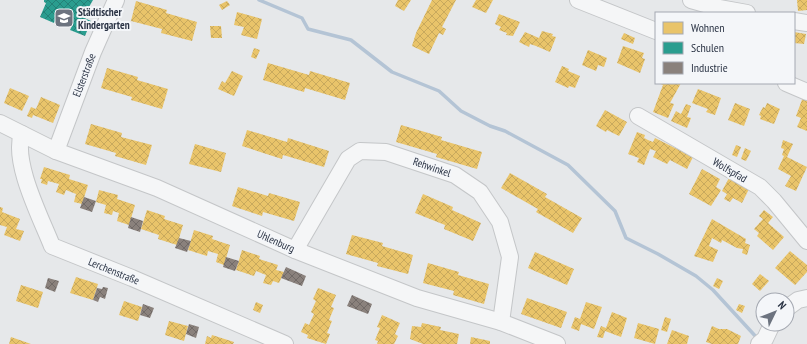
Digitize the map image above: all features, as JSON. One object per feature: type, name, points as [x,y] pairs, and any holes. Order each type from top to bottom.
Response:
[{"type":"street","name":"Elsterstraße","points":[[56,151],[93,52],[116,0]]},
{"type":"street","points":[[578,0],[655,31]]},
{"type":"street","points":[[691,0],[719,8],[741,12]]},
{"type":"street","points":[[795,21],[807,23]]},
{"type":"street","points":[[788,84],[807,92]]},
{"type":"street","name":"Wolfspfad","points":[[638,116],[760,187],[774,201],[807,241]]},
{"type":"street","name":"Uhlenburg","points":[[0,123],[56,151],[157,188],[295,250],[417,298],[501,322],[557,344]]},
{"type":"street","name":"Lerchenstraße","points":[[22,134],[18,144],[20,156],[30,192],[52,246],[139,281],[285,344]]},
{"type":"street","name":"Rehwinkel","points":[[295,250],[348,159],[360,151],[386,152],[455,175],[480,192],[500,222],[510,257],[501,322]]},
{"type":"street","points":[[795,302],[807,298]]},
{"type":"street","points":[[759,344],[768,332]]},
{"type":"building: Wohnen","points":[[398,0],[411,0],[404,11],[395,6]]},
{"type":"building: Wohnen","points":[[432,0],[456,0],[442,27],[446,29],[443,35],[439,33],[429,54],[412,46],[416,33]]},
{"type":"building: Wohnen","points":[[476,0],[493,0],[486,13],[472,7]]},
{"type":"building: Wohnen","points":[[797,0],[807,0],[807,10],[798,11]]},
{"type":"building: Wohnen","points":[[136,1],[167,10],[166,13],[197,22],[192,41],[161,33],[162,29],[131,21]]},
{"type":"building: Wohnen","points":[[227,1],[230,5],[222,10],[219,5]]},
{"type":"building: Wohnen","points":[[237,12],[262,19],[257,39],[241,35],[244,27],[234,25]]},
{"type":"building: Wohnen","points":[[499,14],[520,22],[513,36],[506,35],[507,33],[499,30],[501,27],[495,24]]},
{"type":"building: Wohnen","points":[[210,26],[221,26],[222,38],[211,38]]},
{"type":"building: Wohnen","points":[[542,31],[553,34],[552,36],[556,37],[550,52],[530,44],[529,47],[519,42],[525,32],[539,38]]},
{"type":"building: Wohnen","points":[[795,32],[806,34],[804,44],[795,43]]},
{"type":"building: Wohnen","points":[[624,33],[635,38],[633,44],[621,39]]},
{"type":"building: Wohnen","points":[[623,46],[644,53],[642,58],[645,59],[640,73],[617,63]]},
{"type":"building: Wohnen","points":[[254,48],[260,50],[256,59],[251,57]]},
{"type":"building: Wohnen","points":[[588,50],[607,58],[604,67],[598,65],[596,71],[582,65]]},
{"type":"building: Wohnen","points":[[268,63],[309,75],[310,71],[350,83],[345,100],[305,88],[304,92],[263,80]]},
{"type":"building: Wohnen","points":[[562,66],[569,69],[568,71],[580,76],[575,88],[569,86],[568,88],[555,82]]},
{"type":"building: Wohnen","points":[[107,68],[138,77],[137,80],[168,89],[162,109],[131,100],[132,97],[101,88]]},
{"type":"building: Wohnen","points":[[232,71],[243,76],[234,96],[218,89],[222,81],[225,83]]},
{"type":"building: Wohnen","points":[[660,84],[680,84],[670,103],[674,104],[668,118],[653,112],[663,85]]},
{"type":"building: Wohnen","points":[[10,88],[29,96],[22,111],[4,103]]},
{"type":"building: Wohnen","points":[[698,89],[721,98],[715,115],[706,112],[708,109],[692,103]]},
{"type":"building: Wohnen","points":[[41,97],[60,105],[53,123],[33,115],[32,118],[27,116],[31,107],[36,109]]},
{"type":"building: Wohnen","points":[[803,97],[807,98],[807,131],[797,127],[801,118],[796,116]]},
{"type":"building: Wohnen","points":[[735,103],[750,109],[744,126],[728,120]]},
{"type":"building: Wohnen","points":[[767,103],[780,109],[774,124],[760,119],[761,116],[759,115]]},
{"type":"building: Wohnen","points":[[686,104],[691,106],[687,117],[691,118],[687,128],[671,121],[676,111],[681,114]]},
{"type":"building: Wohnen","points":[[605,110],[627,122],[619,136],[607,130],[606,132],[596,126]]},
{"type":"building: Wohnen","points":[[91,124],[122,133],[121,137],[152,145],[146,165],[115,156],[116,153],[85,144]]},
{"type":"building: Wohnen","points":[[401,125],[442,137],[441,140],[482,152],[477,169],[436,157],[437,154],[396,142]]},
{"type":"building: Wohnen","points":[[247,130],[287,142],[288,138],[329,151],[324,167],[283,155],[282,159],[242,146]]},
{"type":"building: Wohnen","points":[[637,132],[645,135],[644,138],[648,140],[653,142],[655,138],[693,157],[687,169],[670,160],[667,164],[653,157],[656,151],[650,149],[644,165],[637,162],[639,158],[628,154]]},
{"type":"building: Wohnen","points":[[783,140],[793,144],[787,157],[807,167],[796,191],[785,186],[791,176],[778,169],[784,156],[782,155],[784,149],[781,148]]},
{"type":"building: Wohnen","points":[[195,144],[226,153],[221,172],[189,164]]},
{"type":"building: Wohnen","points":[[736,145],[741,147],[737,157],[732,155]]},
{"type":"building: Wohnen","points":[[745,148],[751,151],[746,161],[741,159]]},
{"type":"building: Wohnen","points":[[44,167],[70,175],[69,179],[88,185],[82,204],[74,202],[76,194],[66,190],[64,195],[56,192],[59,184],[48,181],[47,185],[41,183],[42,179],[40,179]]},
{"type":"building: Wohnen","points":[[702,169],[720,179],[716,187],[721,190],[711,206],[689,194]]},
{"type":"building: Wohnen","points":[[510,173],[547,194],[545,197],[582,218],[573,233],[536,212],[538,209],[501,188]]},
{"type":"building: Wohnen","points":[[730,176],[750,187],[742,203],[733,198],[730,202],[724,199],[727,194],[722,191]]},
{"type":"building: Wohnen","points":[[238,187],[268,196],[269,193],[300,202],[294,221],[263,212],[262,216],[232,206]]},
{"type":"building: Wohnen","points":[[99,190],[118,195],[117,199],[135,205],[129,225],[117,221],[119,213],[113,211],[112,215],[104,213],[106,205],[96,202]]},
{"type":"building: Wohnen","points":[[423,194],[453,207],[452,210],[481,223],[473,241],[444,229],[445,225],[415,213]]},
{"type":"building: Wohnen","points":[[0,207],[3,208],[2,212],[20,219],[16,229],[24,231],[20,241],[4,235],[7,227],[0,225]]},
{"type":"building: Wohnen","points":[[147,210],[165,216],[164,219],[183,225],[177,245],[158,239],[159,235],[141,229]]},
{"type":"building: Wohnen","points":[[764,210],[773,217],[768,223],[784,237],[773,250],[757,236],[759,233],[754,229],[763,219],[759,216]]},
{"type":"building: Wohnen","points":[[712,219],[746,239],[745,243],[750,245],[747,255],[742,253],[743,249],[737,248],[722,240],[721,243],[712,238],[709,246],[718,250],[713,262],[694,256]]},
{"type":"building: Wohnen","points":[[194,230],[213,236],[212,239],[230,245],[224,265],[216,262],[218,254],[208,251],[207,256],[188,250]]},
{"type":"building: Wohnen","points":[[352,235],[383,243],[382,246],[413,255],[408,274],[377,266],[378,263],[346,254]]},
{"type":"building: Wohnen","points":[[242,250],[260,256],[259,259],[278,265],[276,270],[284,272],[279,283],[273,281],[271,285],[263,283],[266,275],[256,271],[254,276],[236,270]]},
{"type":"building: Wohnen","points":[[790,251],[807,265],[807,272],[795,285],[775,268]]},
{"type":"building: Wohnen","points":[[535,252],[574,269],[567,285],[528,268]]},
{"type":"building: Wohnen","points":[[428,263],[459,272],[458,275],[489,284],[484,304],[453,295],[454,291],[423,283]]},
{"type":"building: Wohnen","points":[[760,274],[769,281],[760,291],[752,284]]},
{"type":"building: Wohnen","points":[[76,277],[98,284],[93,300],[70,293]]},
{"type":"building: Wohnen","points":[[717,278],[723,281],[719,289],[713,286]]},
{"type":"building: Wohnen","points":[[21,285],[43,292],[38,308],[16,301]]},
{"type":"building: Wohnen","points":[[318,288],[336,295],[331,307],[334,308],[329,320],[332,321],[327,333],[330,334],[326,344],[307,338],[308,335],[301,332],[305,323],[309,325],[314,314],[311,312],[316,301],[313,299]]},
{"type":"building: Wohnen","points":[[527,298],[567,312],[561,328],[521,314]]},
{"type":"building: Wohnen","points":[[124,301],[142,307],[138,321],[119,315]]},
{"type":"building: Wohnen","points":[[256,302],[263,305],[260,313],[253,310]]},
{"type":"building: Wohnen","points":[[586,302],[602,307],[594,329],[581,324],[579,331],[571,328],[575,317],[580,319]]},
{"type":"building: Wohnen","points":[[739,304],[745,306],[742,313],[736,310]]},
{"type":"building: Wohnen","points":[[612,312],[627,318],[621,337],[605,331],[603,338],[597,337],[601,326],[606,328]]},
{"type":"building: Wohnen","points":[[382,315],[400,323],[395,334],[398,336],[394,344],[377,344],[378,341],[375,340],[380,328],[377,327]]},
{"type":"building: Wohnen","points":[[665,317],[671,319],[667,332],[661,330]]},
{"type":"building: Wohnen","points":[[169,321],[188,326],[184,341],[165,335]]},
{"type":"building: Wohnen","points":[[422,323],[441,327],[440,330],[459,334],[457,344],[423,344],[410,339],[412,326],[421,327]]},
{"type":"building: Wohnen","points":[[638,323],[659,329],[655,344],[634,338]]},
{"type":"building: Wohnen","points":[[712,326],[719,329],[727,329],[741,336],[738,344],[712,344],[706,342]]},
{"type":"building: Wohnen","points":[[672,330],[689,336],[687,344],[667,344]]},
{"type":"building: Wohnen","points":[[212,335],[234,342],[233,344],[205,344],[207,336],[211,338]]},
{"type":"building: Wohnen","points":[[11,337],[31,344],[9,344]]},
{"type":"building: Wohnen","points":[[471,337],[490,341],[490,344],[470,344]]},
{"type":"building: Schulen","name":"Städtischer Kindergarten","points":[[44,0],[93,0],[85,14],[81,12],[80,16],[91,21],[85,36],[70,30],[72,26],[56,19],[54,23],[40,17],[46,3]]},
{"type":"building: Industrie","points":[[84,197],[96,201],[92,212],[80,208]]},
{"type":"building: Industrie","points":[[131,217],[143,221],[140,232],[128,228]]},
{"type":"building: Industrie","points":[[179,238],[191,241],[187,252],[175,248]]},
{"type":"building: Industrie","points":[[226,257],[239,261],[235,271],[223,267]]},
{"type":"building: Industrie","points":[[286,267],[306,276],[302,286],[281,278]]},
{"type":"building: Industrie","points":[[48,278],[59,281],[55,292],[45,288]]},
{"type":"building: Industrie","points":[[103,287],[108,288],[105,299],[100,297],[98,302],[93,300],[97,288],[102,289]]},
{"type":"building: Industrie","points":[[352,295],[372,304],[368,314],[347,306]]},
{"type":"building: Industrie","points":[[143,304],[154,308],[150,318],[140,315]]},
{"type":"building: Industrie","points":[[189,324],[199,327],[196,338],[186,334]]},
{"type":"waterway","points":[[259,0],[302,18],[308,29],[351,40],[392,72],[439,91],[461,111],[490,126],[505,131],[568,165],[615,211],[626,238],[658,254],[696,276],[713,290],[758,339]]},
{"type":"place","name":"Städtischer Kindergarten","points":[[64,18]]}]
